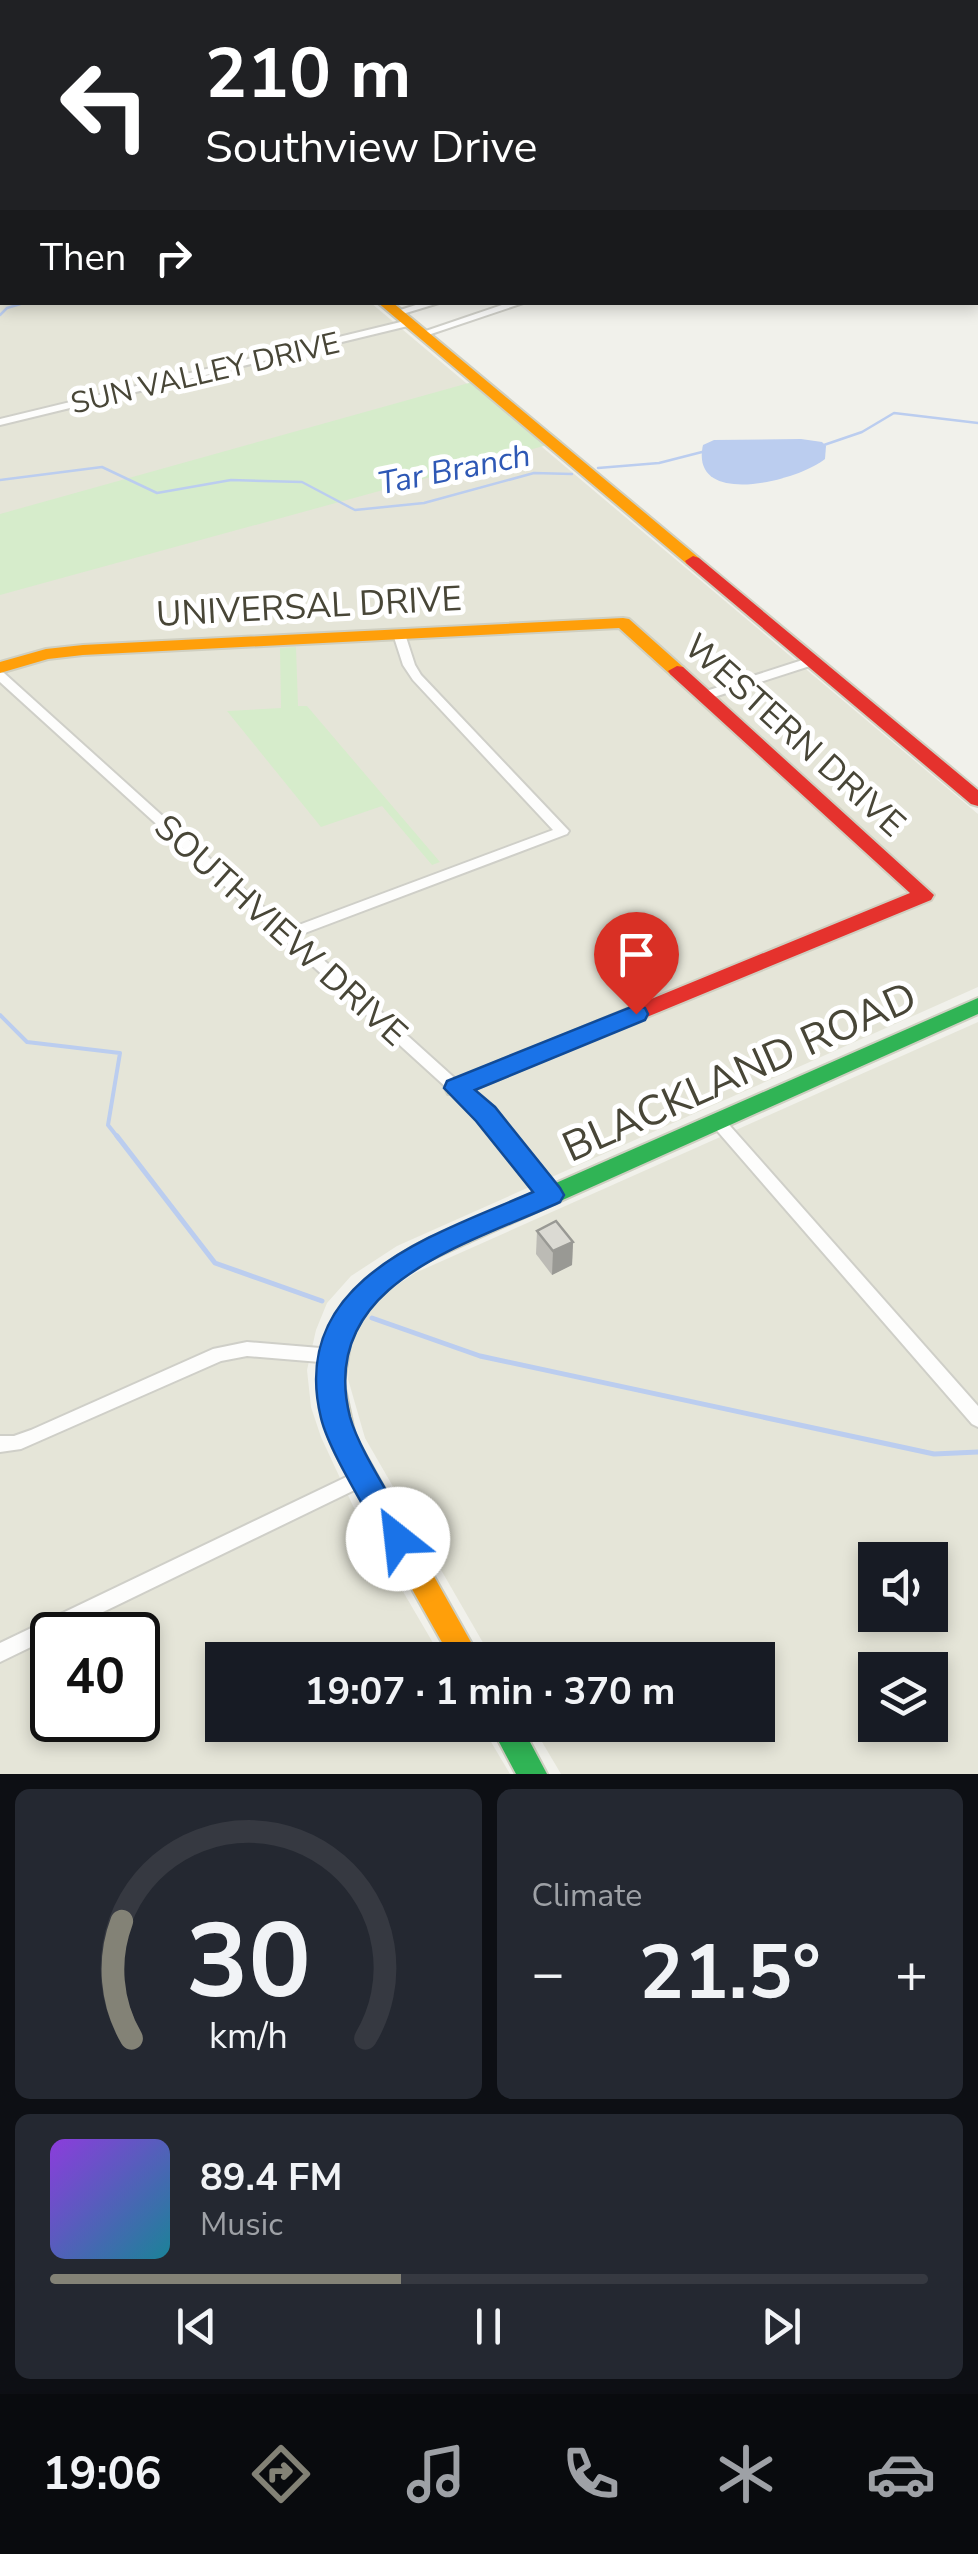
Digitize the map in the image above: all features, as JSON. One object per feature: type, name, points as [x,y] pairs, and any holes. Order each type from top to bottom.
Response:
[{"type":"street","points":[[402,318],[431,305]]},
{"type":"street","points":[[402,318],[500,305]]},
{"type":"street","points":[[402,318],[978,800]]},
{"type":"street","name":"SUN VALLEY DRIVE","points":[[0,422],[402,318]]},
{"type":"street","name":"UNIVERSAL DRIVE","points":[[0,672],[46,654],[83,650],[623,623]]},
{"type":"street","name":"WESTERN DRIVE","points":[[456,1088],[924,895],[623,623]]},
{"type":"street","points":[[286,935],[562,831],[417,677],[408,665],[399,634]]},
{"type":"street","points":[[704,696],[812,661]]},
{"type":"street","name":"SOUTHVIEW DRIVE","points":[[0,672],[486,1114],[551,1195]]},
{"type":"street","name":"BLACKLAND ROAD","points":[[458,1642],[336,1421],[330,1374],[332,1356],[357,1302],[388,1272],[978,1005]]},
{"type":"street","points":[[718,1122],[978,1418]]},
{"type":"street","points":[[0,1444],[15,1444],[219,1354],[247,1349],[332,1356]]},
{"type":"street","points":[[0,1653],[364,1477]]},
{"type":"street","points":[[512,1742],[526,1772]]},
{"type":"shaded area","points":[[0,305],[373,305],[978,814],[978,987],[397,1246],[351,1276],[327,1303],[307,1370],[311,1407],[353,1506],[432,1642],[205,1642],[205,1742],[491,1742],[510,1774],[0,1774]]},
{"type":"shaded area","points":[[978,1022],[978,1774],[561,1774],[542,1742],[775,1742],[775,1642],[483,1642],[365,1438],[348,1379],[351,1346],[362,1318],[382,1295],[415,1273]]},
{"type":"green space","points":[[483,379],[562,441],[0,595],[0,514]]},
{"type":"green space","points":[[296,647],[298,706],[307,706],[440,862],[432,865],[382,806],[321,827],[227,711],[281,708],[280,648]]},
{"type":"water","points":[[714,440],[822,442],[826,446],[825,459],[771,481],[728,483],[712,477],[703,465],[703,445]]},
{"type":"building","points":[[556,1221],[573,1242],[553,1251],[537,1231]]},
{"type":"waterway","points":[[0,315],[17,305]]},
{"type":"waterway","name":"Tar Branch","points":[[821,446],[862,432],[894,413],[978,423]]},
{"type":"waterway","name":"Tar Branch","points":[[598,468],[659,463],[702,452]]},
{"type":"waterway","name":"Tar Branch","points":[[0,480],[102,467],[157,493],[231,480],[302,482],[355,510],[424,503],[534,473],[572,474]]},
{"type":"waterway","points":[[0,1015],[27,1042],[120,1053],[108,1125],[119,1139]]},
{"type":"waterway","points":[[117,1136],[215,1263],[322,1301]]},
{"type":"waterway","points":[[372,1318],[480,1356],[934,1454],[978,1452]]},
{"type":"traffic: fast","points":[[461,1235],[978,1005]]},
{"type":"traffic: fast","points":[[456,1088],[591,1032]]},
{"type":"traffic: fast","points":[[514,1742],[532,1774]]},
{"type":"traffic: slow","points":[[387,305],[693,561]]},
{"type":"traffic: slow","points":[[0,668],[46,654],[83,650],[623,623],[677,671]]},
{"type":"traffic: slow","points":[[457,1642],[342,1438],[331,1384],[339,1337],[364,1295],[406,1260],[461,1235]]},
{"type":"traffic: jam","points":[[693,561],[978,800]]},
{"type":"traffic: jam","points":[[591,1032],[924,895],[677,671]]},
{"type":"route","points":[[398,1539],[336,1421],[330,1374],[332,1350],[357,1302],[388,1272],[406,1260],[551,1195],[486,1114],[456,1088],[636,1014]]}]
